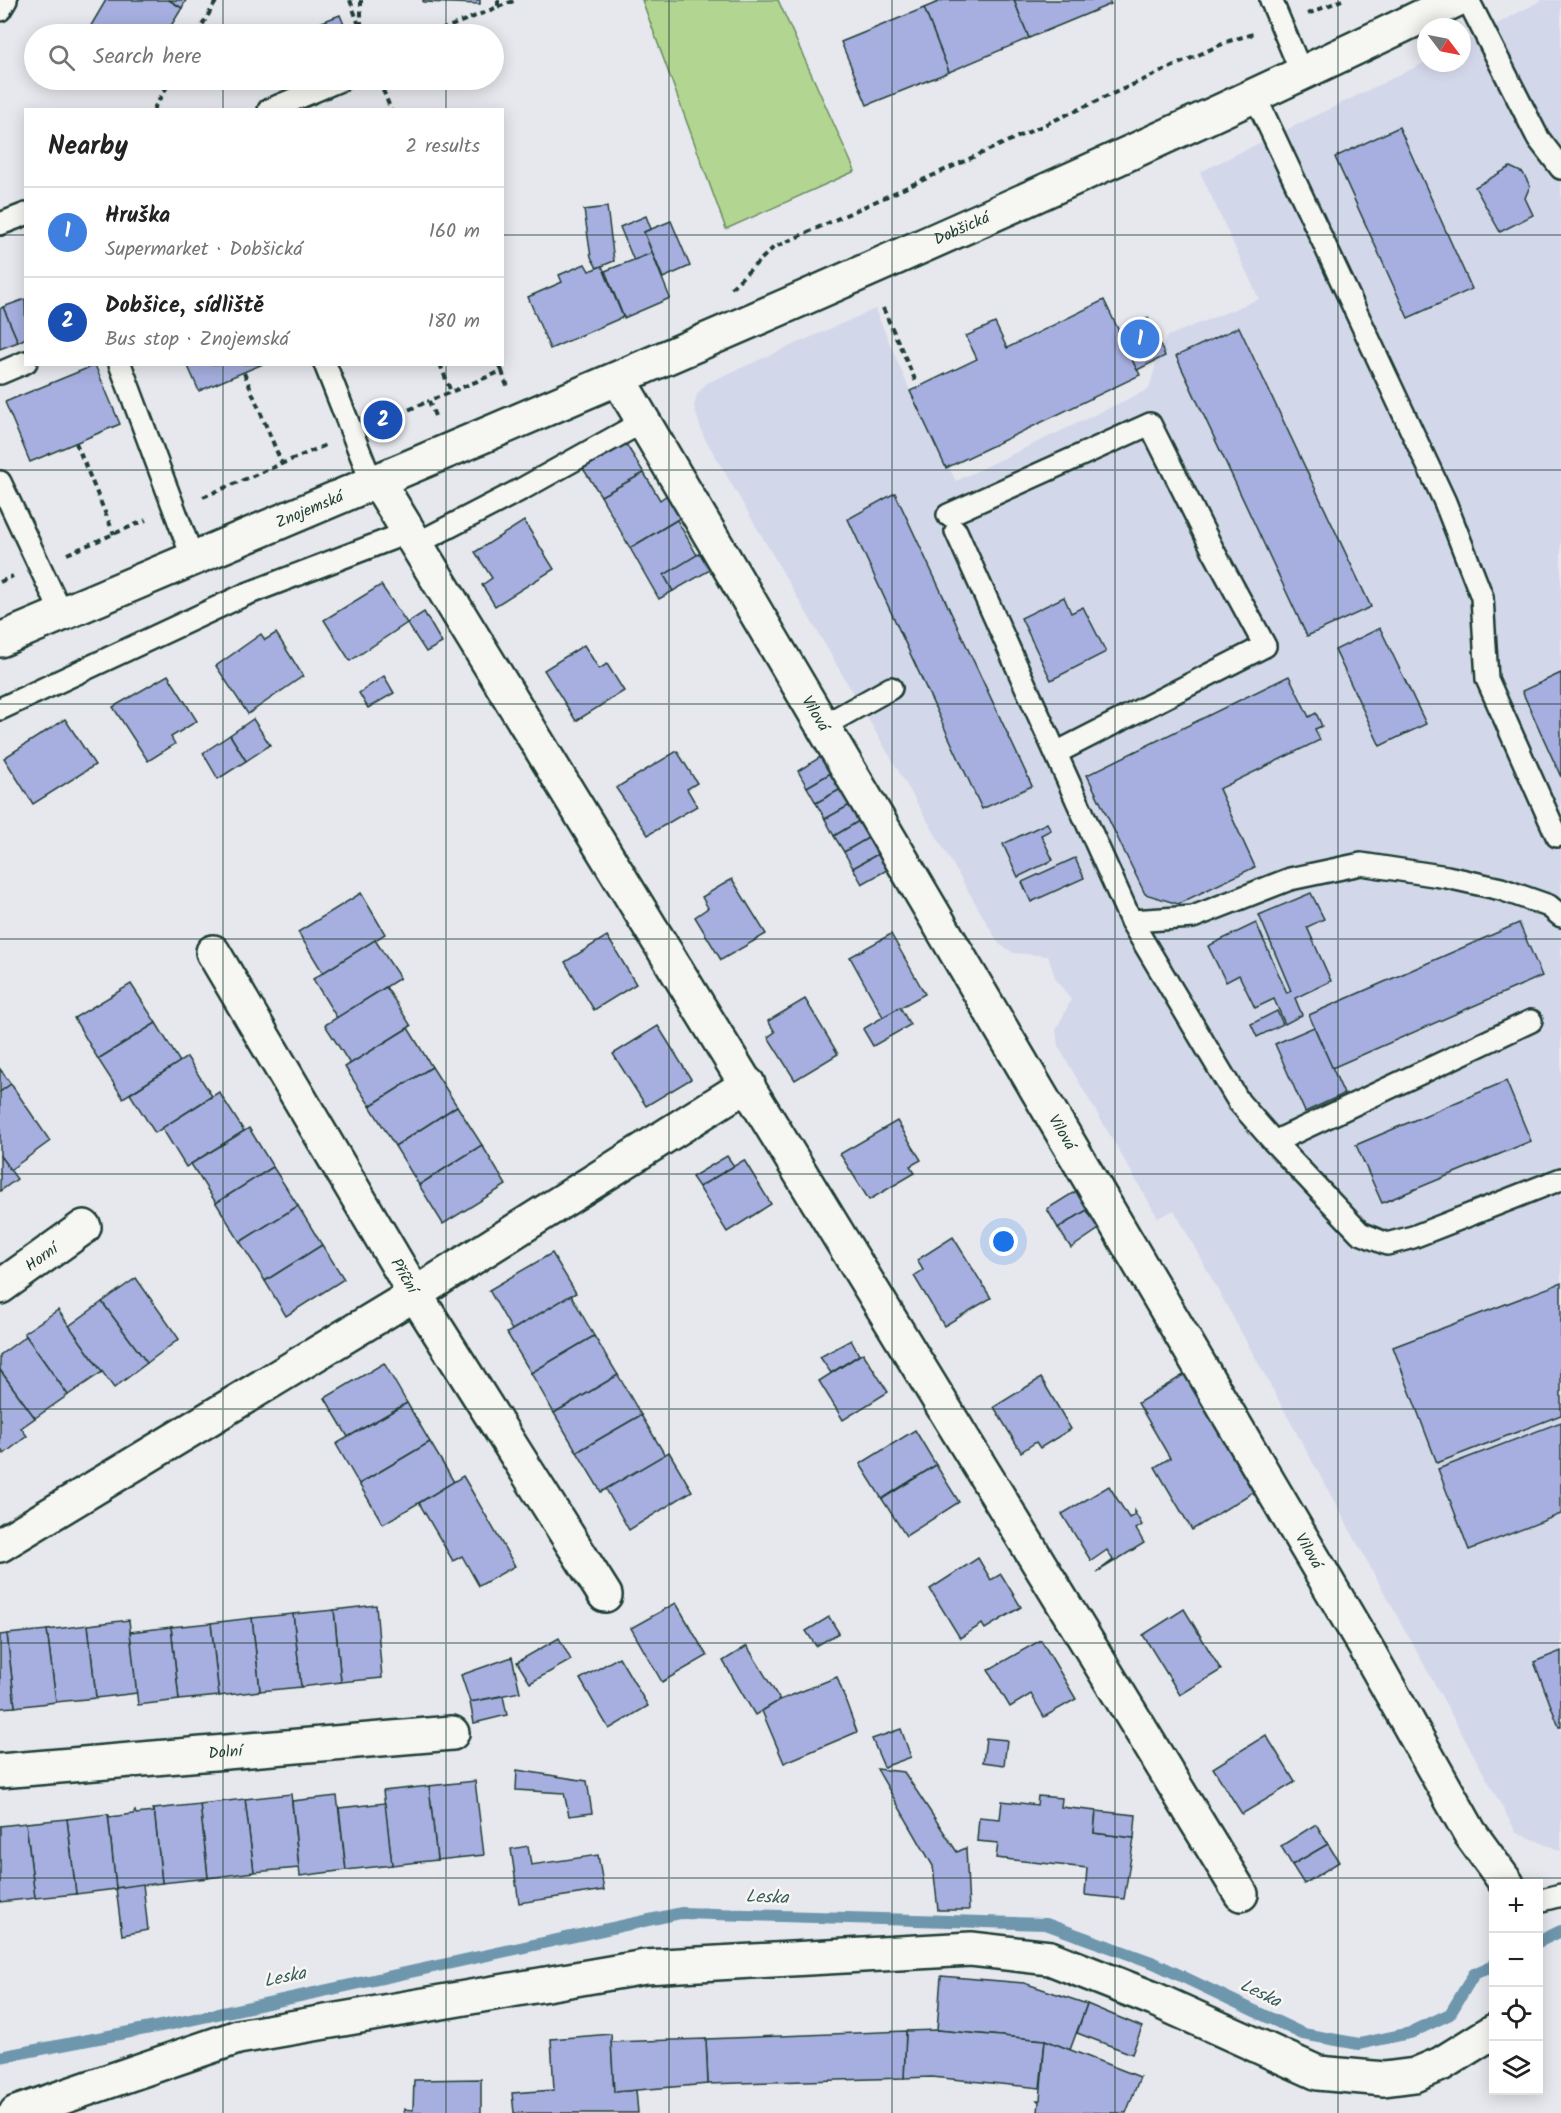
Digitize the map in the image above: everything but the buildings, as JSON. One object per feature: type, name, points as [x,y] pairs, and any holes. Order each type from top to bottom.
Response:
[{"type":"street","name":"Dobšická","points":[[619,380],[1000,212],[1255,96],[1456,0]]},
{"type":"street","name":"Vilová","points":[[619,380],[1363,1643],[1470,1833],[1503,1879]]},
{"type":"street","name":"Znojemská","points":[[0,640],[619,380]]},
{"type":"street","points":[[374,482],[412,538],[748,1084],[1241,1894]]},
{"type":"street","name":"Příční","points":[[213,952],[415,1294],[605,1595]]},
{"type":"street","points":[[0,1545],[415,1294],[748,1084]]},
{"type":"street","name":"Horní","points":[[0,1287],[84,1227]]},
{"type":"street","name":"Dolní","points":[[0,1771],[452,1733]]},
{"type":"street","points":[[16,2113],[238,2037],[645,1967],[971,1949],[1050,1958],[1154,1999],[1318,2073],[1383,2079],[1415,2075],[1441,2064],[1489,2034]]},
{"type":"lane","points":[[0,10],[6,0]]},
{"type":"lane","points":[[1271,0],[1302,74]]},
{"type":"lane","points":[[1468,0],[1538,138],[1561,168]]},
{"type":"lane","points":[[275,108],[317,90]]},
{"type":"lane","points":[[1255,96],[1445,502],[1482,597],[1487,679],[1557,836]]},
{"type":"lane","points":[[0,224],[24,214]]},
{"type":"lane","points":[[0,372],[24,363]]},
{"type":"lane","points":[[121,366],[193,558]]},
{"type":"lane","points":[[326,366],[352,434],[374,482]]},
{"type":"lane","points":[[0,709],[244,595],[412,538],[522,489],[644,421]]},
{"type":"lane","points":[[1056,753],[1265,646],[1214,552],[1150,424],[952,523],[1131,921],[1239,1101],[1274,1142],[1360,1233],[1387,1244],[1413,1237],[1561,1179]]},
{"type":"lane","points":[[0,482],[62,614]]},
{"type":"lane","points":[[823,726],[891,688]]},
{"type":"lane","points":[[1131,921],[1193,917],[1290,879],[1360,864],[1447,877],[1501,890],[1549,906],[1561,916]]},
{"type":"lane","points":[[1274,1142],[1531,1021]]},
{"type":"lane","points":[[1543,1900],[1561,1895]]},
{"type":"path","points":[[203,24],[217,0]]},
{"type":"path","points":[[350,0],[358,24]]},
{"type":"path","points":[[362,0],[362,24]]},
{"type":"path","points":[[498,0],[498,8]]},
{"type":"path","points":[[457,24],[516,0]]},
{"type":"path","points":[[730,290],[773,248],[1229,41],[1281,25],[1342,0]]},
{"type":"path","points":[[154,108],[165,90]]},
{"type":"path","points":[[383,90],[390,108]]},
{"type":"path","points":[[883,308],[917,384]]},
{"type":"path","points":[[441,366],[451,392]]},
{"type":"path","points":[[500,366],[506,384],[517,379]]},
{"type":"path","points":[[0,582],[502,371]]},
{"type":"path","points":[[244,373],[282,464]]},
{"type":"path","points":[[429,401],[450,450]]},
{"type":"path","points":[[76,443],[114,534]]},
{"type":"shaded area","points":[[1542,0],[1561,0],[1561,1851],[1516,1832],[1174,1210],[1158,1218],[1058,1046],[1056,1030],[1071,1000],[1055,978],[1048,956],[1014,953],[999,944],[703,435],[694,407],[697,394],[707,383],[875,309],[910,391],[956,481],[1149,389],[1157,360],[1165,356],[1162,347],[1168,336],[1259,299],[1200,172],[1417,66],[1417,72],[1471,72],[1471,38]]},
{"type":"green space","points":[[642,0],[778,0],[855,171],[726,229]]},
{"type":"waterway","name":"Leska","points":[[0,2057],[176,2023],[681,1913],[1046,1924],[1154,1963],[1303,2034],[1359,2044],[1410,2033],[1450,2014],[1474,1974],[1489,1967]]},
{"type":"waterway","name":"Leska","points":[[1543,1940],[1561,1931]]},
{"type":"place","name":"Hruška","points":[[1140,339]]},
{"type":"place","name":"Dobšice, sídliště","points":[[383,420]]}]
